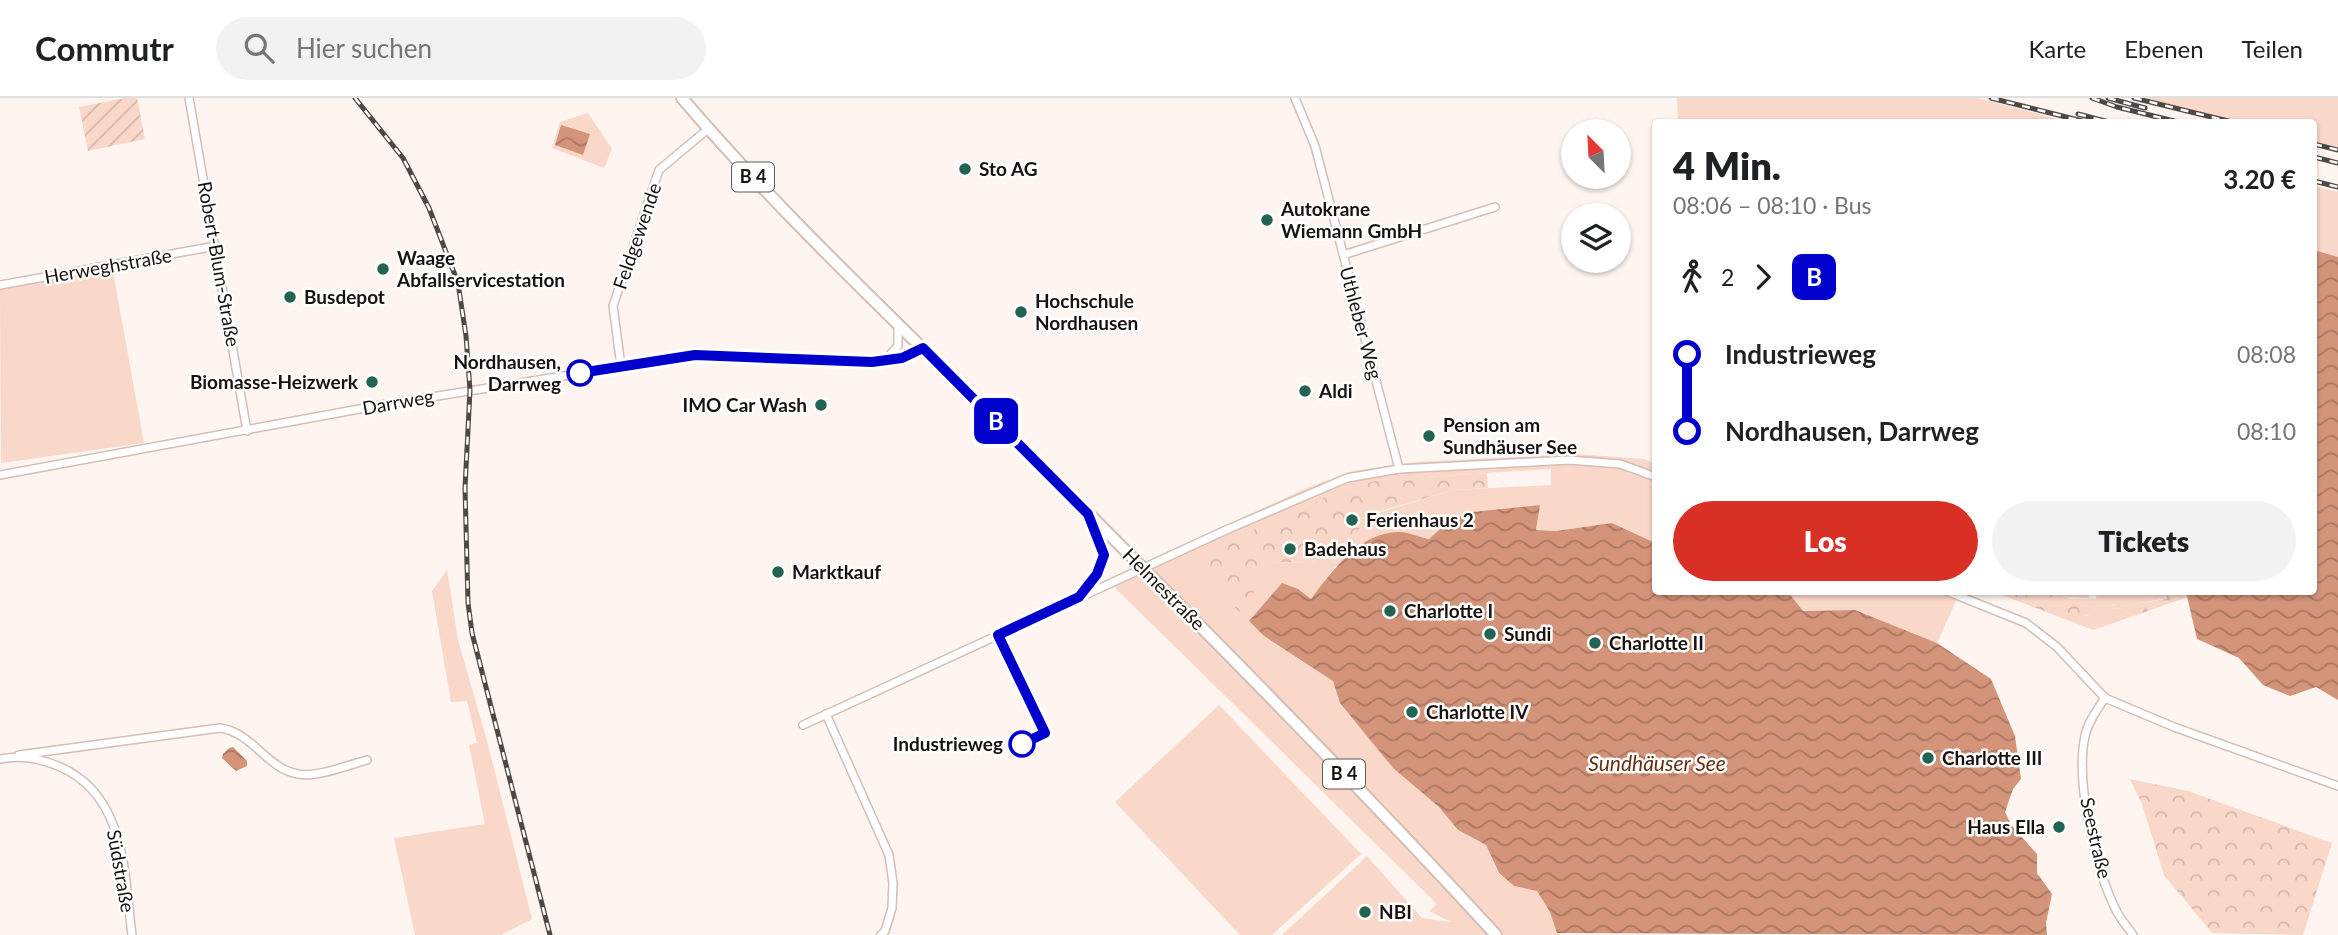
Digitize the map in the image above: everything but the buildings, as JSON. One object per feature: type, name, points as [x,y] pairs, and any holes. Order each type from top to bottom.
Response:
[{"type":"main road","name":"Helmestraße","points":[[681,98],[898,324],[1245,670],[1496,935]]},
{"type":"street","name":"Robert-Blum-Straße","points":[[190,98],[247,431]]},
{"type":"street","name":"Uthleber Weg","points":[[1295,98],[1315,146],[1399,469]]},
{"type":"street","name":"Feldgewende","points":[[621,366],[614,306],[659,170],[708,129]]},
{"type":"street","points":[[1343,255],[1495,207]]},
{"type":"street","name":"Herweghstraße","points":[[0,285],[216,246]]},
{"type":"street","points":[[883,360],[898,346],[898,324]]},
{"type":"street","name":"Darrweg","points":[[0,475],[393,402],[695,355],[861,362],[902,358],[923,348]]},
{"type":"street","points":[[803,725],[1079,597],[1347,478],[1399,469],[1569,460],[1620,464],[1652,476]]},
{"type":"street","points":[[1079,597],[1097,574],[1104,555],[1088,514]]},
{"type":"street","points":[[1958,595],[2026,623],[2065,655],[2105,698],[2175,727],[2338,786]]},
{"type":"street","name":"Seestraße","points":[[2105,698],[2093,715],[2085,735],[2083,761],[2086,810],[2096,853],[2115,909],[2133,935]]},
{"type":"street","points":[[827,714],[889,855],[893,883],[892,908],[881,935]]},
{"type":"street","points":[[19,755],[220,729],[234,730],[281,767],[299,775],[367,760]]},
{"type":"street","points":[[61,767],[68,749]]},
{"type":"street","name":"Südstraße","points":[[0,758],[19,755],[61,767],[76,775],[103,801],[119,839],[132,935]]},
{"type":"green space","points":[[137,98],[145,139],[88,151],[79,107]]},
{"type":"green space","points":[[1677,98],[1978,98],[2058,119],[1678,119]]},
{"type":"green space","points":[[2144,98],[2338,98],[2338,147],[2317,142],[2317,119],[2228,119]]},
{"type":"green space","points":[[588,113],[612,149],[604,168],[552,148],[560,122]]},
{"type":"green space","points":[[2317,187],[2338,192],[2338,257],[2317,251]]},
{"type":"green space","points":[[104,271],[113,272],[144,443],[1,463],[0,290]]},
{"type":"green space","points":[[1577,454],[1644,459],[1652,463],[1652,541],[1612,523],[1556,531],[1536,530],[1540,505],[1450,520],[1429,539],[1401,532],[1334,568],[1311,600],[1298,589],[1249,621],[1264,636],[1333,681],[1341,703],[1393,768],[1439,807],[1458,830],[1486,845],[1499,874],[1514,886],[1537,891],[1550,912],[1559,935],[1282,935],[1367,856],[1422,918],[1451,922],[1429,911],[1437,904],[1107,580],[1309,487],[1353,471],[1417,462]],"holes":[[[1551,469],[1551,485],[1453,490],[1374,514],[1376,522],[1359,529],[1340,549],[1319,556],[1312,563],[1191,560],[1341,490],[1379,480]]]},
{"type":"green space","points":[[1487,473],[1488,488],[1453,490],[1374,513],[1376,522],[1359,529],[1340,549],[1319,556],[1312,563],[1268,562],[1243,616],[1190,559],[1341,490],[1379,480]]},
{"type":"green space","points":[[447,570],[458,640],[486,737],[532,919],[501,935],[415,935],[394,838],[485,824],[469,745],[477,743],[467,701],[451,702],[432,591]]},
{"type":"green space","points":[[1790,595],[1959,595],[1937,643],[1855,610],[1802,611]]},
{"type":"green space","points":[[2002,595],[2057,595],[2072,599],[2096,599],[2101,606],[2092,607],[2093,614],[2084,616],[2083,626]]},
{"type":"green space","points":[[2089,595],[2089,598],[2096,599],[2056,596]]},
{"type":"green space","points":[[2097,595],[2167,595],[2168,598],[2134,604],[2113,604],[2112,608],[2122,609],[2134,616],[2093,630],[2083,626],[2083,616],[2090,615],[2092,607],[2100,605]]},
{"type":"green space","points":[[2166,595],[2187,597],[2134,616],[2122,609],[2111,608],[2120,603],[2134,604],[2167,599]]},
{"type":"green space","points":[[1219,705],[1361,854],[1272,935],[1240,935],[1115,802]]},
{"type":"green space","points":[[2130,779],[2188,791],[2332,843],[2303,935],[2212,933],[2164,875],[2142,804]]},
{"type":"water","points":[[561,125],[590,134],[583,155],[555,145]]},
{"type":"water","points":[[2317,251],[2338,257],[2338,700],[2316,687],[2290,696],[2263,685],[2239,658],[2197,639],[2187,595],[2317,595]]},
{"type":"water","name":"Sundhäuser See","points":[[1540,505],[1536,530],[1556,531],[1612,523],[1652,541],[1652,595],[1790,595],[1803,611],[1855,610],[1937,643],[1991,679],[2015,736],[2021,779],[2013,789],[2005,812],[2012,826],[2037,854],[2037,873],[2052,894],[2046,923],[2047,935],[1557,933],[1550,912],[1537,891],[1514,886],[1499,873],[1486,845],[1458,830],[1439,807],[1393,768],[1340,703],[1333,681],[1264,636],[1249,621],[1282,583],[1298,589],[1311,599],[1349,554],[1374,538],[1387,533],[1402,532],[1429,539],[1450,520],[1473,512]]},
{"type":"water","points":[[233,747],[247,761],[247,766],[236,771],[222,758],[229,748]]},
{"type":"railway","points":[[355,98],[403,158],[429,208],[458,283],[470,390],[465,488],[468,603],[472,633],[550,935]]},
{"type":"railway","points":[[1991,98],[2074,119]]},
{"type":"railway","points":[[2092,98],[2166,119]]},
{"type":"railway","points":[[2108,98],[2145,108]]},
{"type":"railway","points":[[2134,98],[2220,119]]},
{"type":"railway","points":[[2078,114],[2097,119]]},
{"type":"railway","points":[[2317,145],[2338,150]]},
{"type":"railway","points":[[2317,158],[2338,163]]},
{"type":"railway","points":[[2317,182],[2338,187]]},
{"type":"bus line","name":"B","points":[[580,373],[695,355],[872,362],[902,358],[923,348],[1088,514],[1102,544],[1104,555],[1097,574],[1079,597],[998,635],[1045,733],[1022,744]]},
{"type":"place","name":"Sto AG","points":[[965,169]]},
{"type":"place","name":"Autokrane Wiemann GmbH","points":[[1267,220]]},
{"type":"place","name":"Waage Abfallservicestation","points":[[383,269]]},
{"type":"place","name":"Busdepot","points":[[290,297]]},
{"type":"place","name":"Hochschule Nordhausen","points":[[1021,312]]},
{"type":"place","name":"Nordhausen, Darrweg","points":[[580,373]]},
{"type":"place","name":"Biomasse-Heizwerk","points":[[372,382]]},
{"type":"place","name":"Aldi","points":[[1305,391]]},
{"type":"place","name":"IMO Car Wash","points":[[821,405]]},
{"type":"place","name":"Pension am Sundhäuser See","points":[[1429,436]]},
{"type":"place","name":"Ferienhaus 2","points":[[1352,520]]},
{"type":"place","name":"Badehaus","points":[[1290,549]]},
{"type":"place","name":"Marktkauf","points":[[778,572]]},
{"type":"place","name":"Charlotte I","points":[[1390,611]]},
{"type":"place","name":"Sundi","points":[[1490,634]]},
{"type":"place","name":"Charlotte II","points":[[1595,643]]},
{"type":"place","name":"Charlotte IV","points":[[1412,712]]},
{"type":"place","name":"Industrieweg","points":[[1022,744]]},
{"type":"place","name":"Charlotte III","points":[[1928,758]]},
{"type":"place","name":"Haus Ella","points":[[2059,827]]},
{"type":"place","name":"NBI","points":[[1365,912]]}]
